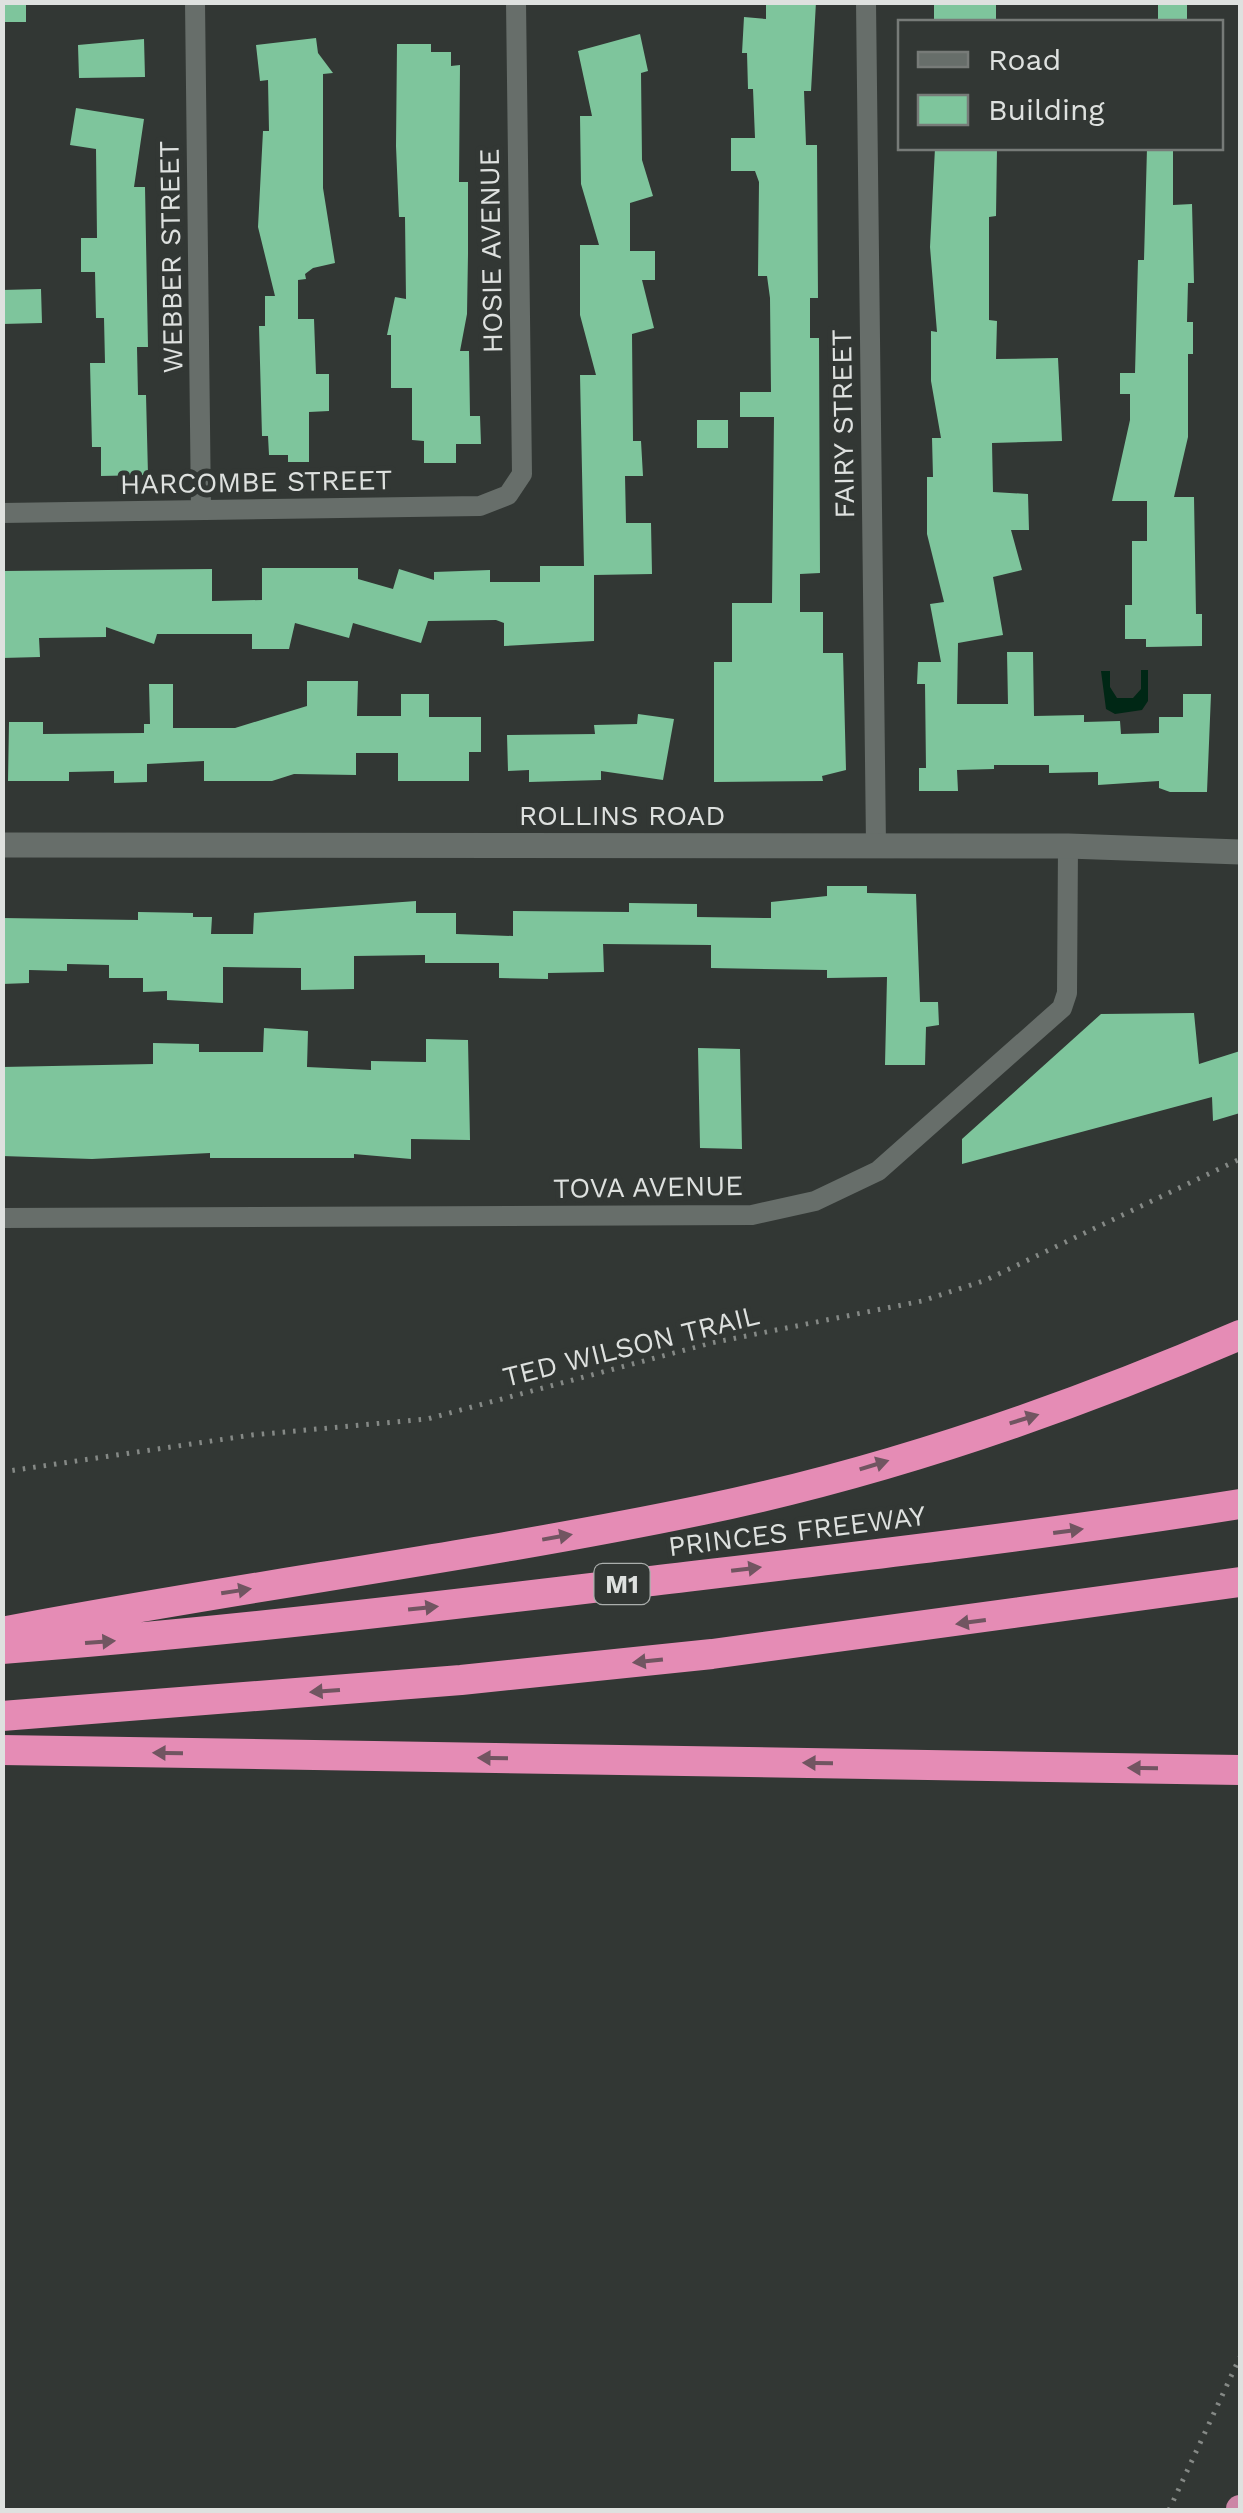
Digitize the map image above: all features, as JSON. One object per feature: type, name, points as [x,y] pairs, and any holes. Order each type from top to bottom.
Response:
[{"type":"highway","points":[[2,1632],[705,1510],[827,1480],[1038,1414],[1240,1335]]},
{"type":"highway","name":"PRINCES FREEWAY","points":[[2,1649],[149,1638],[454,1604],[1066,1532],[1240,1504]]},
{"type":"highway","points":[[2,1716],[461,1680],[712,1654],[1240,1582]]},
{"type":"highway","points":[[2,1750],[1240,1770]]},
{"type":"street","name":"WEBBER STREET","points":[[196,2],[201,510]]},
{"type":"street","name":"HOSIE AVENUE","points":[[508,495],[522,474],[516,2]]},
{"type":"street","name":"FAIRY STREET","points":[[866,2],[876,846]]},
{"type":"street","name":"HARCOMBE STREET","points":[[2,513],[480,506],[508,495]]},
{"type":"street","name":"ROLLINS ROAD","points":[[2,845],[1068,846],[1240,852]]},
{"type":"street","name":"TOVA AVENUE","points":[[2,1218],[752,1215],[815,1201],[878,1171],[1062,1008],[1068,846]]},
{"type":"path","name":"TED WILSON TRAIL","points":[[2,1472],[252,1436],[427,1419],[710,1343],[922,1301],[986,1280],[1240,1160]]},
{"type":"path","points":[[1169,2510],[1240,2357]]},
{"type":"shaded area","points":[[1141,670],[1148,670],[1148,701],[1142,710],[1115,714],[1106,709],[1101,671],[1110,671],[1110,687],[1117,698],[1133,698],[1141,689]]},
{"type":"building","points":[[2,2],[26,2],[26,22],[2,22]]},
{"type":"building","points":[[766,2],[816,2],[811,91],[804,91],[806,145],[817,145],[818,298],[810,298],[810,338],[819,338],[820,573],[800,574],[800,612],[823,612],[823,653],[843,653],[846,770],[822,776],[823,781],[714,782],[714,662],[732,662],[732,603],[772,603],[774,417],[740,417],[740,392],[771,392],[770,298],[767,276],[758,276],[759,182],[755,171],[731,171],[731,138],[755,138],[753,89],[748,89],[747,53],[742,53],[744,17],[766,19]]},
{"type":"building","points":[[934,2],[996,2],[996,20],[934,20]]},
{"type":"building","points":[[1158,2],[1187,2],[1187,20],[1158,20]]},
{"type":"building","points":[[640,34],[648,71],[641,73],[642,160],[653,196],[630,203],[630,251],[655,251],[655,280],[642,280],[654,328],[632,334],[633,441],[641,441],[643,476],[625,476],[626,523],[651,523],[652,574],[594,575],[594,641],[504,646],[504,623],[496,620],[428,621],[421,643],[353,623],[349,638],[295,623],[289,649],[252,649],[252,634],[157,634],[154,644],[106,627],[106,637],[39,638],[40,657],[2,658],[3,571],[212,569],[212,601],[262,600],[262,568],[358,568],[358,579],[393,589],[399,569],[434,580],[434,572],[490,570],[490,582],[540,582],[540,566],[584,566],[580,375],[596,375],[580,315],[580,245],[599,245],[581,184],[580,116],[592,116],[578,51]]},
{"type":"building","points":[[316,38],[318,53],[333,73],[323,74],[323,188],[335,263],[313,268],[305,274],[306,279],[298,280],[298,319],[314,319],[316,374],[329,374],[329,411],[309,412],[309,462],[288,462],[288,455],[269,455],[268,436],[262,436],[259,326],[265,326],[265,296],[275,296],[258,227],[263,131],[269,131],[268,80],[260,81],[256,45]]},
{"type":"building","points":[[144,39],[145,77],[79,78],[78,45]]},
{"type":"building","points":[[397,44],[431,44],[431,52],[451,52],[451,66],[460,65],[459,182],[468,182],[468,254],[467,314],[460,351],[469,351],[470,416],[480,416],[481,444],[456,444],[456,463],[424,463],[424,441],[412,440],[412,388],[391,388],[391,335],[387,335],[395,297],[406,299],[405,217],[399,217],[396,146]]},
{"type":"building","points":[[76,108],[144,119],[134,187],[145,187],[148,347],[137,347],[138,395],[146,395],[148,475],[101,476],[101,447],[92,447],[90,363],[105,363],[104,318],[96,318],[95,272],[81,272],[81,238],[97,238],[96,149],[70,145]]},
{"type":"building","points":[[935,150],[997,150],[996,216],[989,217],[989,320],[997,321],[996,359],[1058,358],[1062,441],[992,443],[993,492],[1028,494],[1029,530],[1011,530],[1022,570],[993,577],[1003,635],[958,643],[957,704],[1008,704],[1007,652],[1033,652],[1034,716],[1084,715],[1084,722],[1120,721],[1121,734],[1159,733],[1159,717],[1183,717],[1183,694],[1211,694],[1207,792],[1170,792],[1159,788],[1159,781],[1098,785],[1098,772],[1049,773],[1049,765],[957,770],[958,791],[919,791],[919,768],[926,768],[925,684],[917,684],[918,662],[941,662],[930,604],[944,602],[927,534],[927,477],[933,477],[932,438],[941,438],[931,381],[931,331],[937,332],[930,247]]},
{"type":"building","points":[[1147,150],[1173,150],[1173,205],[1192,204],[1194,283],[1188,283],[1187,322],[1193,322],[1193,354],[1188,354],[1188,437],[1174,497],[1194,497],[1196,614],[1202,614],[1202,646],[1146,647],[1146,639],[1125,639],[1125,605],[1132,605],[1132,541],[1147,541],[1147,501],[1112,501],[1130,420],[1130,394],[1120,394],[1120,373],[1135,373],[1138,260],[1144,260]]},
{"type":"building","points":[[41,289],[42,323],[2,324],[2,290]]},
{"type":"building","points":[[697,420],[728,420],[728,448],[697,448]]},
{"type":"building","points":[[307,681],[358,681],[357,716],[401,716],[401,694],[429,694],[429,717],[481,717],[481,752],[469,752],[469,781],[398,781],[398,753],[356,753],[356,775],[294,774],[272,781],[204,781],[204,761],[147,764],[147,782],[114,783],[114,771],[69,772],[69,781],[8,781],[9,722],[43,722],[43,734],[144,733],[144,724],[150,724],[149,684],[173,684],[173,728],[235,728],[307,706]]},
{"type":"building","points":[[638,714],[674,719],[663,780],[601,771],[601,780],[529,782],[529,770],[508,771],[507,735],[595,734],[594,725],[637,724]]},
{"type":"building","points":[[827,886],[867,886],[867,893],[916,894],[920,1002],[938,1002],[939,1025],[926,1027],[925,1065],[885,1065],[887,977],[827,978],[827,970],[711,968],[711,945],[603,944],[604,972],[548,973],[548,979],[499,978],[499,963],[425,963],[425,955],[354,956],[354,989],[301,990],[301,968],[223,967],[223,1003],[167,1000],[167,991],[143,992],[143,978],[109,978],[109,965],[67,964],[67,971],[29,970],[29,983],[2,984],[2,918],[138,920],[138,912],[193,913],[193,917],[212,917],[211,934],[253,934],[254,913],[416,901],[416,913],[456,913],[456,934],[513,936],[513,911],[629,912],[629,903],[697,904],[697,917],[771,918],[771,902],[827,896]]},
{"type":"building","points":[[1194,1013],[1199,1064],[1240,1051],[1240,1113],[1213,1121],[1212,1097],[962,1164],[962,1139],[1101,1014]]},
{"type":"building","points":[[264,1028],[308,1031],[307,1067],[371,1070],[371,1061],[426,1062],[426,1039],[468,1040],[470,1140],[411,1139],[411,1159],[354,1154],[354,1158],[210,1158],[210,1153],[92,1159],[2,1156],[2,1067],[153,1064],[153,1043],[199,1044],[199,1052],[263,1052]]},
{"type":"building","points":[[698,1048],[740,1049],[742,1149],[700,1148]]}]
